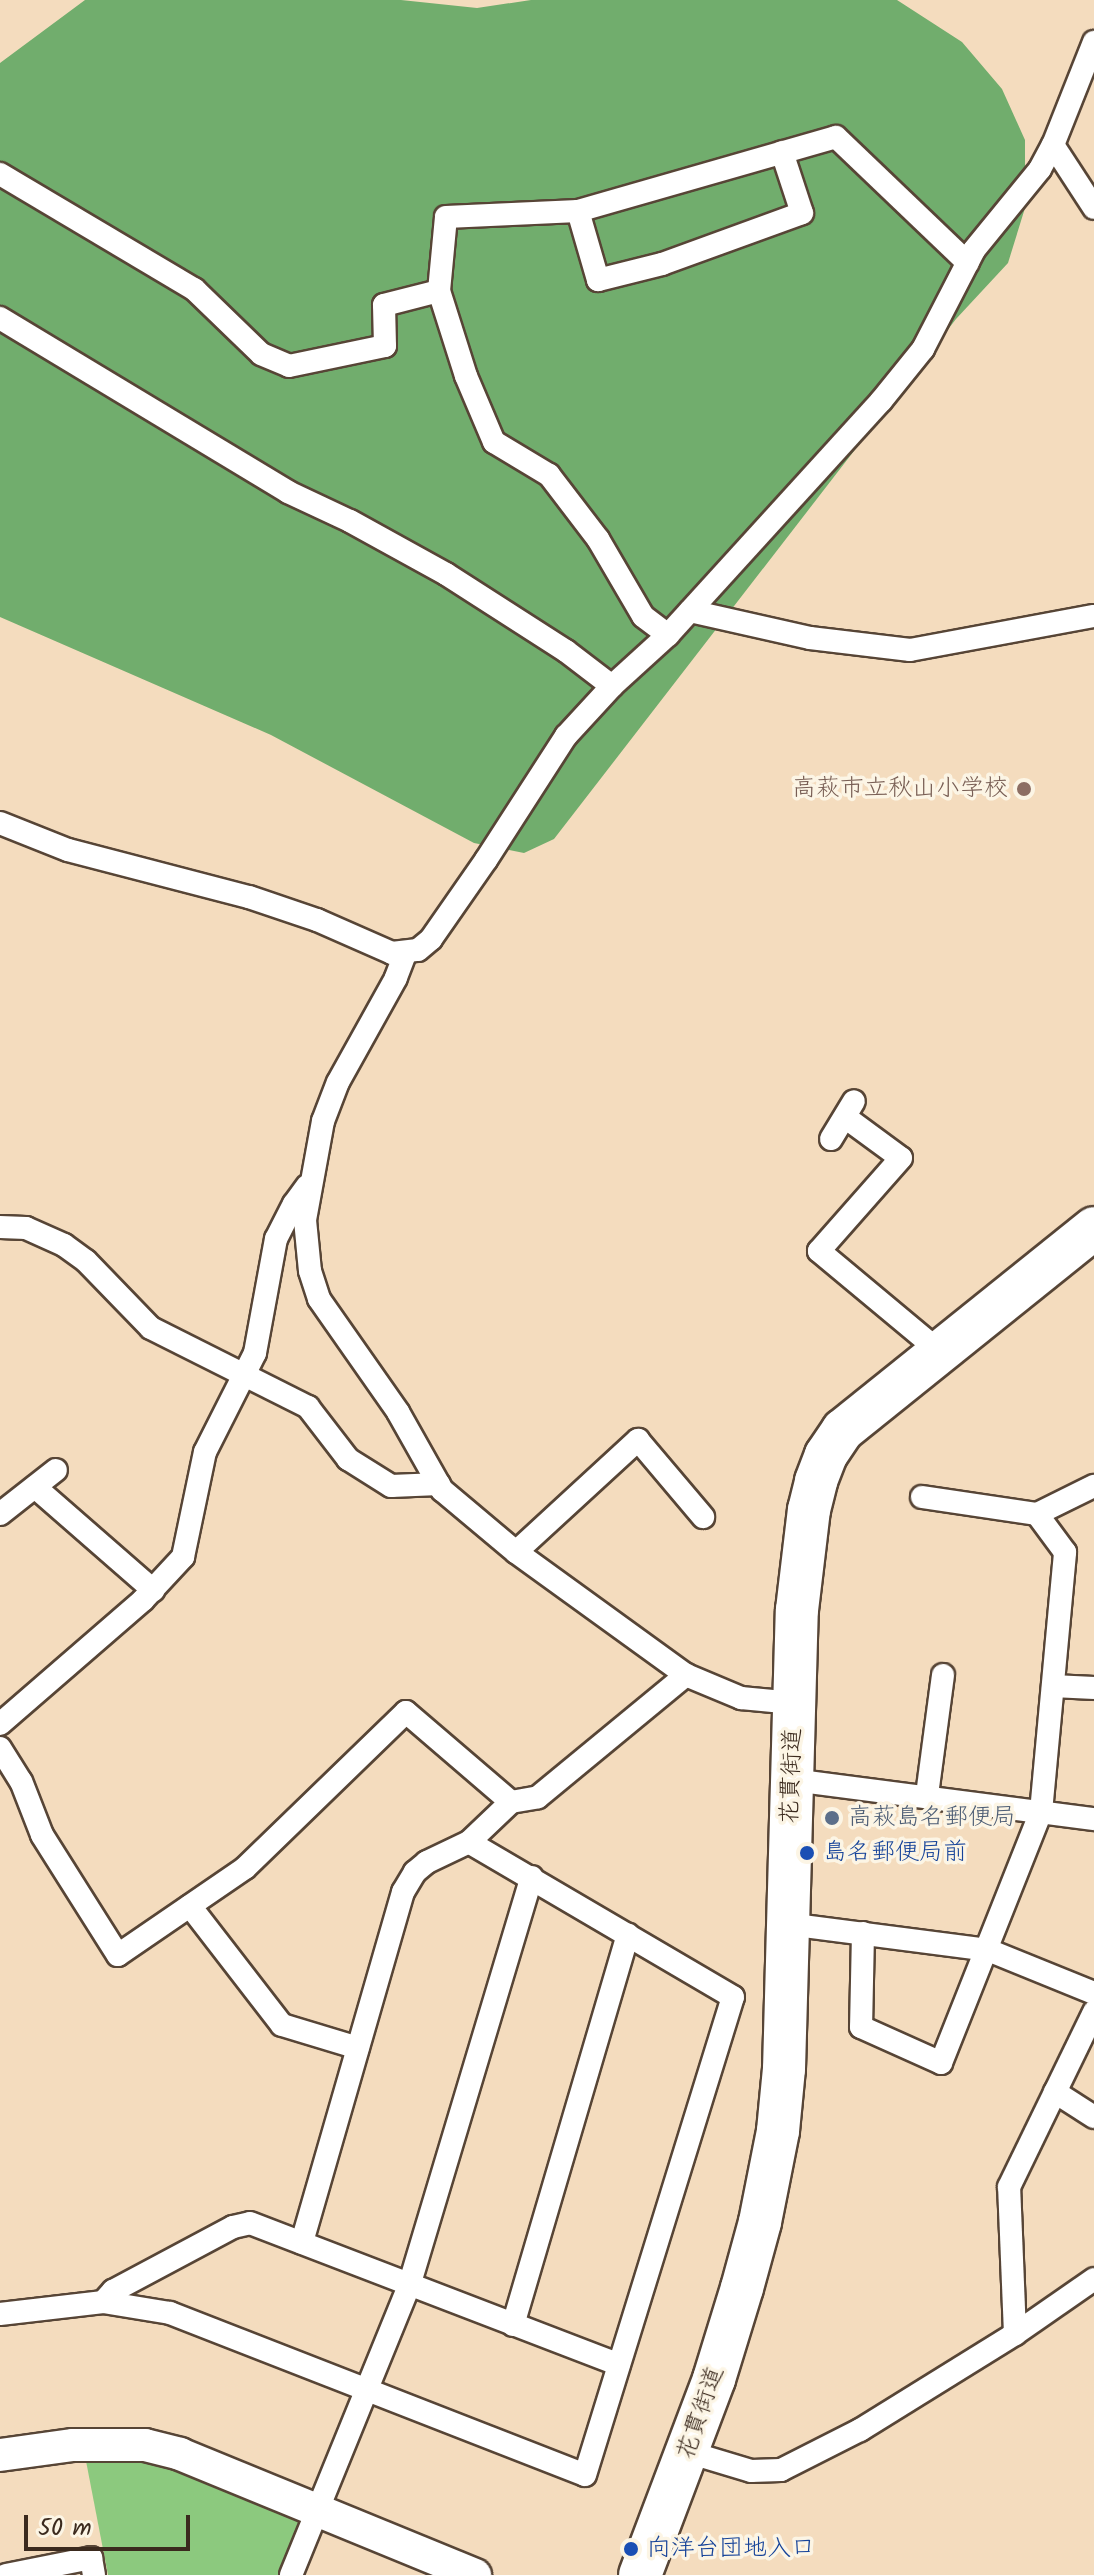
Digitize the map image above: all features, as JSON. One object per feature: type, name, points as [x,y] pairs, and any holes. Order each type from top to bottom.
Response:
[{"type":"highway","name":"花貫街道","points":[[640,2575],[688,2452],[742,2288],[763,2207],[784,2069],[794,1703],[803,1547],[809,1510],[826,1455],[843,1430],[1094,1228]]},
{"type":"street","points":[[0,823],[68,850],[249,897],[317,920],[392,953],[405,954],[418,950],[431,939],[486,860],[552,754],[612,686],[690,611],[881,401],[923,349],[968,263],[1040,169],[1053,145],[1094,42]]},
{"type":"street","points":[[668,635],[643,616],[598,539],[549,475],[494,442],[466,376],[439,291],[446,217],[578,211],[836,137],[968,263]]},
{"type":"street","points":[[1053,145],[1094,208]]},
{"type":"street","points":[[578,211],[598,280],[662,264],[802,213],[782,152]]},
{"type":"street","points":[[0,174],[194,289],[261,354],[289,366],[385,346],[384,305],[439,291]]},
{"type":"street","points":[[0,318],[288,492],[350,521],[446,574],[566,651],[612,686]]},
{"type":"street","points":[[690,611],[810,638],[910,650],[1094,616]]},
{"type":"street","points":[[405,954],[396,978],[338,1082],[323,1121],[305,1220],[306,1246],[319,1299],[398,1412],[439,1484],[516,1552],[686,1675],[741,1698],[794,1703]]},
{"type":"street","points":[[831,1139],[850,1109],[901,1158],[819,1251],[939,1351]]},
{"type":"street","points":[[4,1713],[153,1590],[183,1557],[205,1452],[255,1353],[276,1239],[294,1204],[310,1182]]},
{"type":"street","points":[[0,1227],[26,1228],[64,1245],[86,1261],[151,1328],[308,1407],[348,1459],[391,1486],[439,1484]]},
{"type":"street","points":[[516,1552],[638,1440],[703,1517]]},
{"type":"street","points":[[0,1514],[56,1470]]},
{"type":"street","points":[[922,1497],[1037,1514],[1094,1486]]},
{"type":"street","points":[[35,1487],[153,1590]]},
{"type":"street","points":[[863,1933],[861,2027],[941,2063],[1041,1812],[1065,1552],[1037,1514]]},
{"type":"street","points":[[302,2243],[407,1884],[427,1862],[469,1842],[511,1802],[538,1797],[686,1675]]},
{"type":"street","points":[[927,1795],[943,1675]]},
{"type":"street","points":[[1053,1686],[1094,1688]]},
{"type":"street","points":[[0,1748],[21,1781],[42,1835],[118,1955],[245,1868],[406,1712],[511,1802]]},
{"type":"street","points":[[793,1780],[1094,1819]]},
{"type":"street","points":[[0,2314],[103,2302],[170,2313],[585,2475],[733,1997],[469,1842]]},
{"type":"street","points":[[291,2575],[409,2286],[532,1877]]},
{"type":"street","points":[[190,1906],[282,2025],[358,2048]]},
{"type":"street","points":[[788,1924],[988,1950],[1094,1993]]},
{"type":"street","points":[[513,2325],[628,1935]]},
{"type":"street","points":[[1015,2334],[1009,2187],[1094,2012]]},
{"type":"street","points":[[1055,2092],[1094,2117]]},
{"type":"street","points":[[103,2302],[113,2291],[233,2227],[250,2223],[619,2365]]},
{"type":"street","points":[[688,2452],[751,2471],[781,2470],[860,2430],[1015,2334],[1094,2279]]},
{"type":"street","points":[[0,2455],[73,2445],[145,2445],[180,2454],[317,2512],[431,2567],[475,2575]]},
{"type":"street","points":[[6,2575],[91,2558],[94,2575]]},
{"type":"green space","points":[[85,0],[401,0],[477,8],[531,0],[897,0],[962,42],[1002,89],[1025,140],[1025,208],[1008,263],[956,319],[554,839],[524,853],[474,843],[271,735],[0,617],[0,63]]},
{"type":"green space","points":[[111,2444],[317,2512],[290,2575],[108,2575],[86,2461]]},
{"type":"place","name":"高萩市立秋山小学校","points":[[1024,789]]},
{"type":"place","name":"高萩島名郵便局","points":[[832,1818]]},
{"type":"place","name":"島名郵便局前","points":[[807,1853]]},
{"type":"place","name":"向洋台団地入口","points":[[631,2549]]}]
